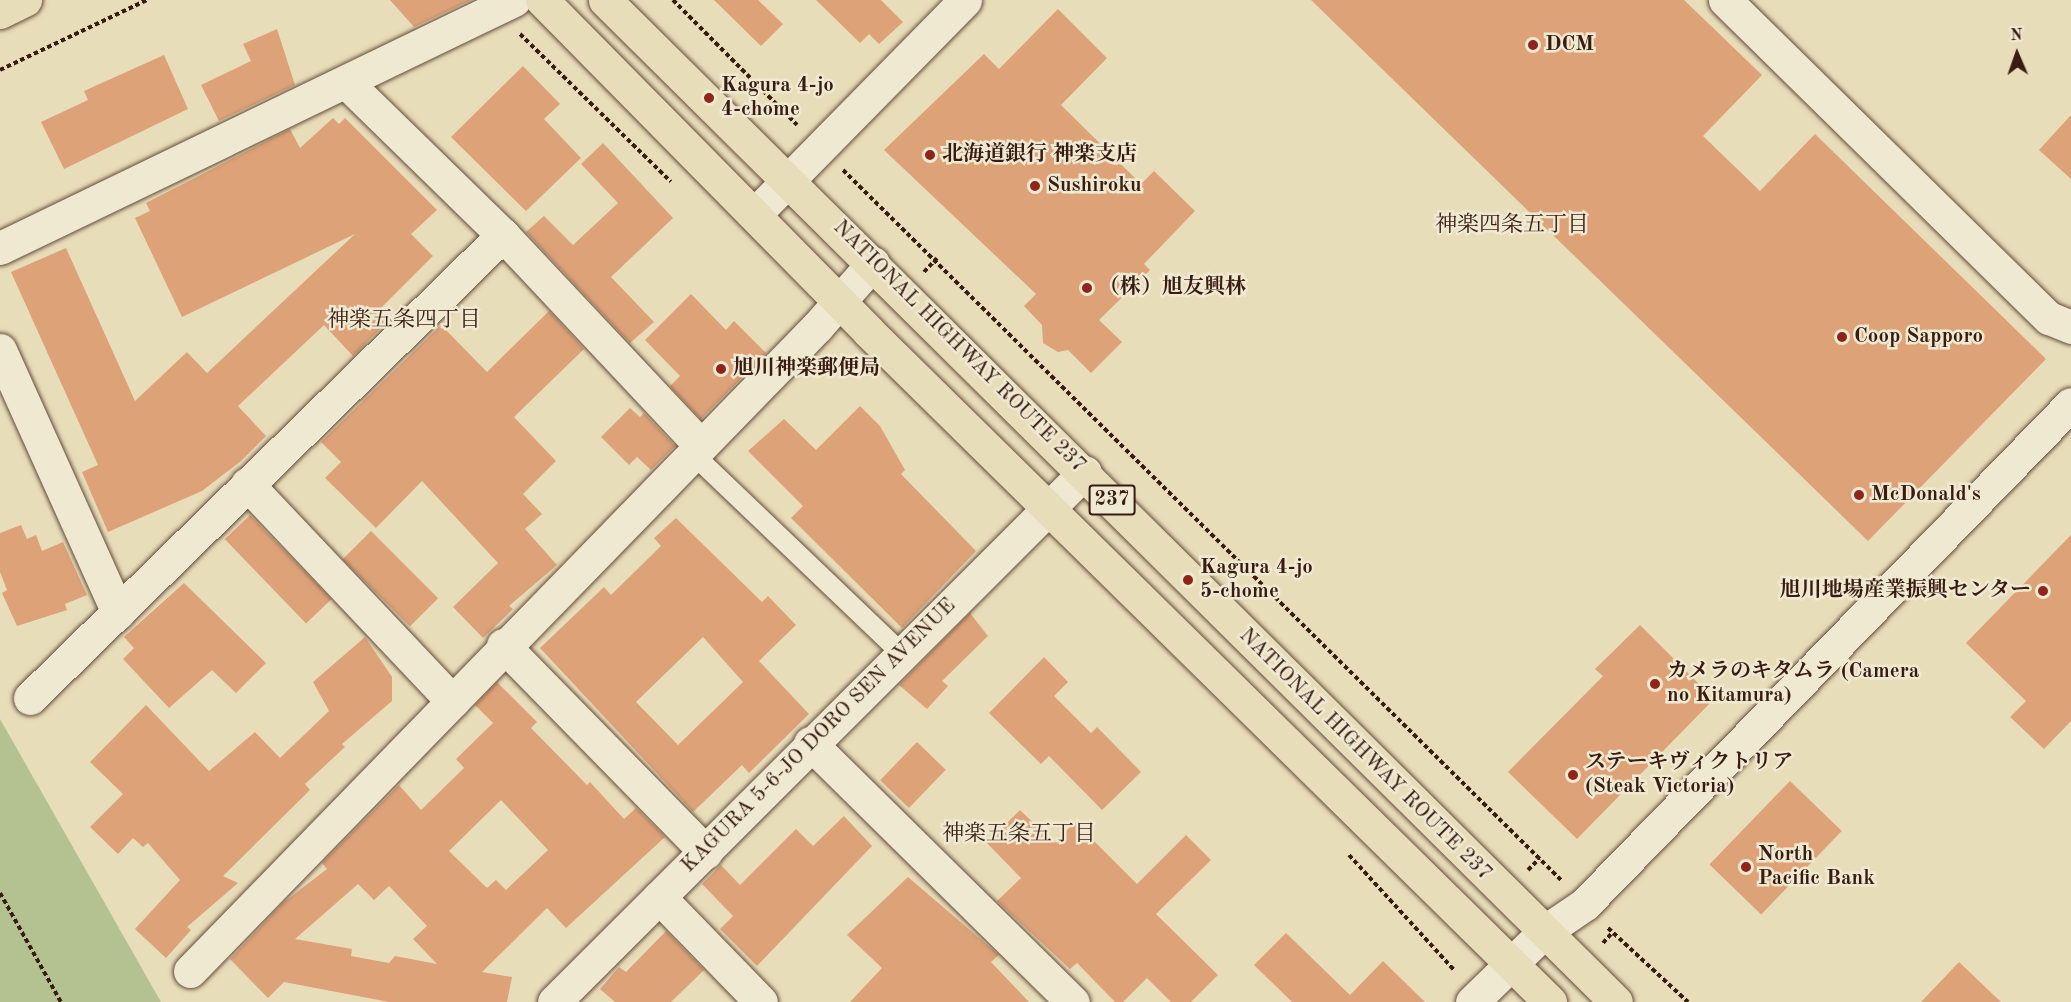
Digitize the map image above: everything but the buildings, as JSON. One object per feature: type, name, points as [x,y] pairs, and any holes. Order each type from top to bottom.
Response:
[{"type":"main road","points":[[0,12],[25,0]]},
{"type":"main road","name":"237","points":[[542,0],[756,213],[840,302],[1048,504],[1509,964],[1550,1002]]},
{"type":"main road","name":"NATIONAL HIGHWAY ROUTE 237","points":[[605,0],[1085,472],[1616,1002]]},
{"type":"street","points":[[0,248],[348,84],[514,0]]},
{"type":"street","points":[[756,213],[789,179],[822,151],[965,0]]},
{"type":"street","points":[[1725,0],[2049,318],[2071,327]]},
{"type":"street","points":[[348,84],[502,235],[697,450]]},
{"type":"street","points":[[30,698],[502,235]]},
{"type":"street","points":[[190,970],[452,701],[503,645],[840,302],[873,263]]},
{"type":"street","points":[[0,350],[118,613]]},
{"type":"street","points":[[1472,1002],[1544,932],[1585,904],[2071,404]]},
{"type":"street","name":"KAGURA 5-6-JO DORO SEN AVENUE","points":[[554,1002],[706,852],[810,742],[902,653],[1048,504],[1085,472]]},
{"type":"street","points":[[247,484],[452,701]]},
{"type":"street","points":[[503,645],[706,852]]},
{"type":"street","points":[[810,742],[1073,1002]]},
{"type":"street","points":[[659,897],[761,1002]]},
{"type":"lane","points":[[697,450],[902,653]]},
{"type":"path","points":[[0,70],[147,0]]},
{"type":"path","points":[[673,0],[822,151],[945,265],[1585,904],[1688,1002]]},
{"type":"path","points":[[0,893],[62,1002]]},
{"type":"green space","points":[[0,719],[161,1002],[0,1002]]},
{"type":"place","name":"DCM","points":[[1533,45]]},
{"type":"place","name":"Kagura 4-jo 4-chome","points":[[709,98]]},
{"type":"place","name":"北海道銀行 神楽支店","points":[[930,155]]},
{"type":"place","name":"Sushiroku","points":[[1035,186]]},
{"type":"place","name":"（株）旭友興林","points":[[1087,288]]},
{"type":"place","name":"Coop Sapporo","points":[[1842,337]]},
{"type":"place","name":"旭川神楽郵便局","points":[[721,369]]},
{"type":"place","name":"McDonald's","points":[[1859,495]]},
{"type":"place","name":"Kagura 4-jo 5-chome","points":[[1188,580]]},
{"type":"place","name":"旭川地場産業振興センター","points":[[2043,591]]},
{"type":"place","name":"カメラのキタムラ (Camera no Kitamura)","points":[[1655,684]]},
{"type":"place","name":"ステーキヴィクトリア (Steak Victoria)","points":[[1573,775]]},
{"type":"place","name":"North Pacific Bank","points":[[1746,867]]},
{"type":"district","name":"神楽四条五丁目","points":[[1512,226]]},
{"type":"district","name":"神楽五条四丁目","points":[[404,321]]},
{"type":"district","name":"神楽五条五丁目","points":[[1019,835]]}]
